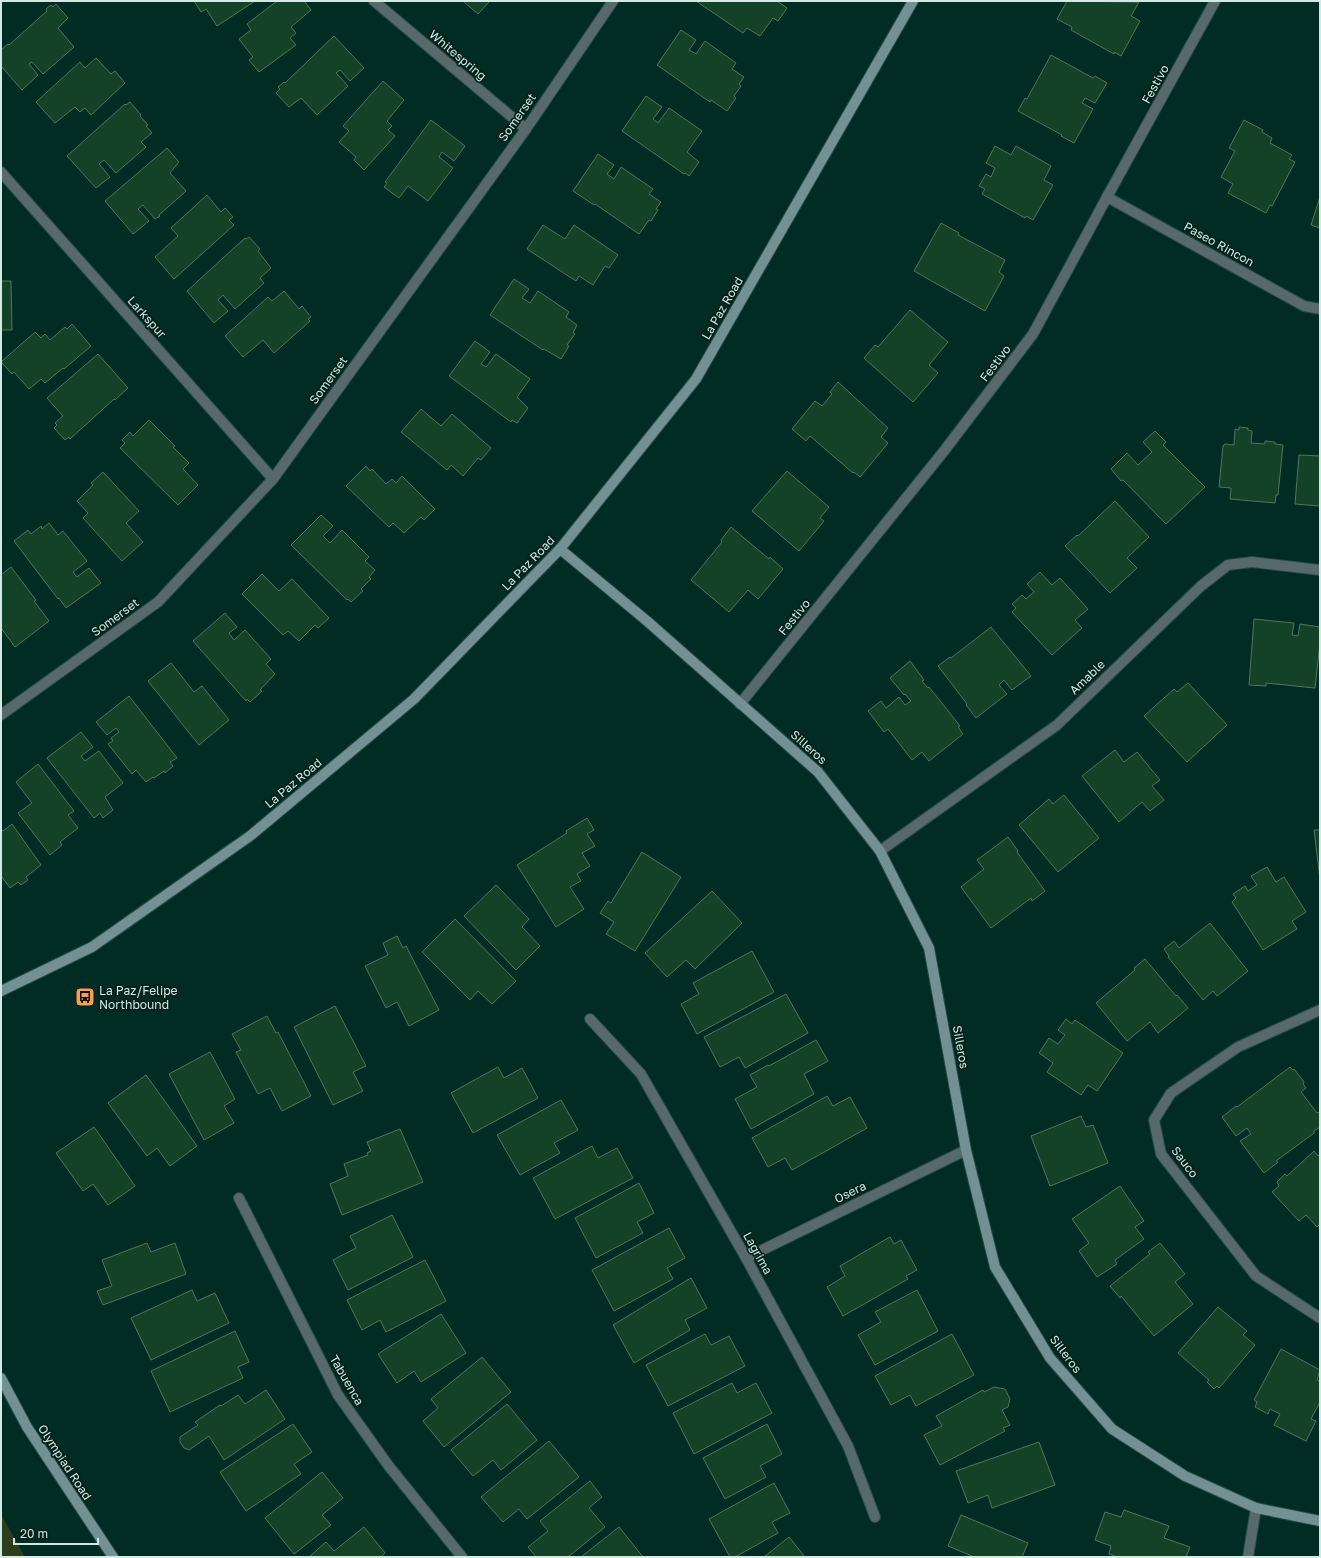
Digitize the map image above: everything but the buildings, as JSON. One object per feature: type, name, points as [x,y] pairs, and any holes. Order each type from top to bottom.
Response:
[{"type":"main road","name":"La Paz Road","points":[[1,991],[92,947],[250,836],[414,699],[560,549],[696,379],[913,1]]},
{"type":"main road","name":"Silleros","points":[[560,549],[647,621],[818,772],[880,851],[929,948],[966,1150],[994,1267],[1050,1358],[1112,1429],[1185,1476],[1256,1508],[1320,1521]]},
{"type":"main road","name":"Olympiad Road","points":[[1,1378],[27,1426],[113,1557]]},
{"type":"street","name":"Whitespring","points":[[374,1],[526,129]]},
{"type":"street","name":"Somerset","points":[[1,715],[158,602],[273,479],[526,129],[613,1]]},
{"type":"street","name":"Festivo","points":[[740,704],[944,452],[1033,334],[1215,1]]},
{"type":"street","name":"Larkspur","points":[[1,172],[273,479]]},
{"type":"street","name":"Paseo Rincon","points":[[1107,197],[1304,306],[1320,309]]},
{"type":"street","name":"Amable","points":[[880,851],[1056,725],[1201,586],[1228,565],[1252,562],[1320,570]]},
{"type":"street","name":"Sauco","points":[[1320,1010],[1238,1046],[1172,1093],[1154,1120],[1161,1154],[1256,1276],[1320,1318]]},
{"type":"street","name":"Lagrima","points":[[590,1019],[641,1074],[746,1258],[848,1446],[875,1517]]},
{"type":"street","name":"Osera","points":[[746,1258],[966,1150]]},
{"type":"street","name":"Tabuenca","points":[[239,1198],[338,1395],[388,1465],[462,1557]]},
{"type":"street","points":[[1248,1557],[1256,1508]]},
{"type":"green space","points":[[1,1514],[25,1557],[1,1557]]},
{"type":"place","name":"La Paz/Felipe Northbound","points":[[85,997]]}]
